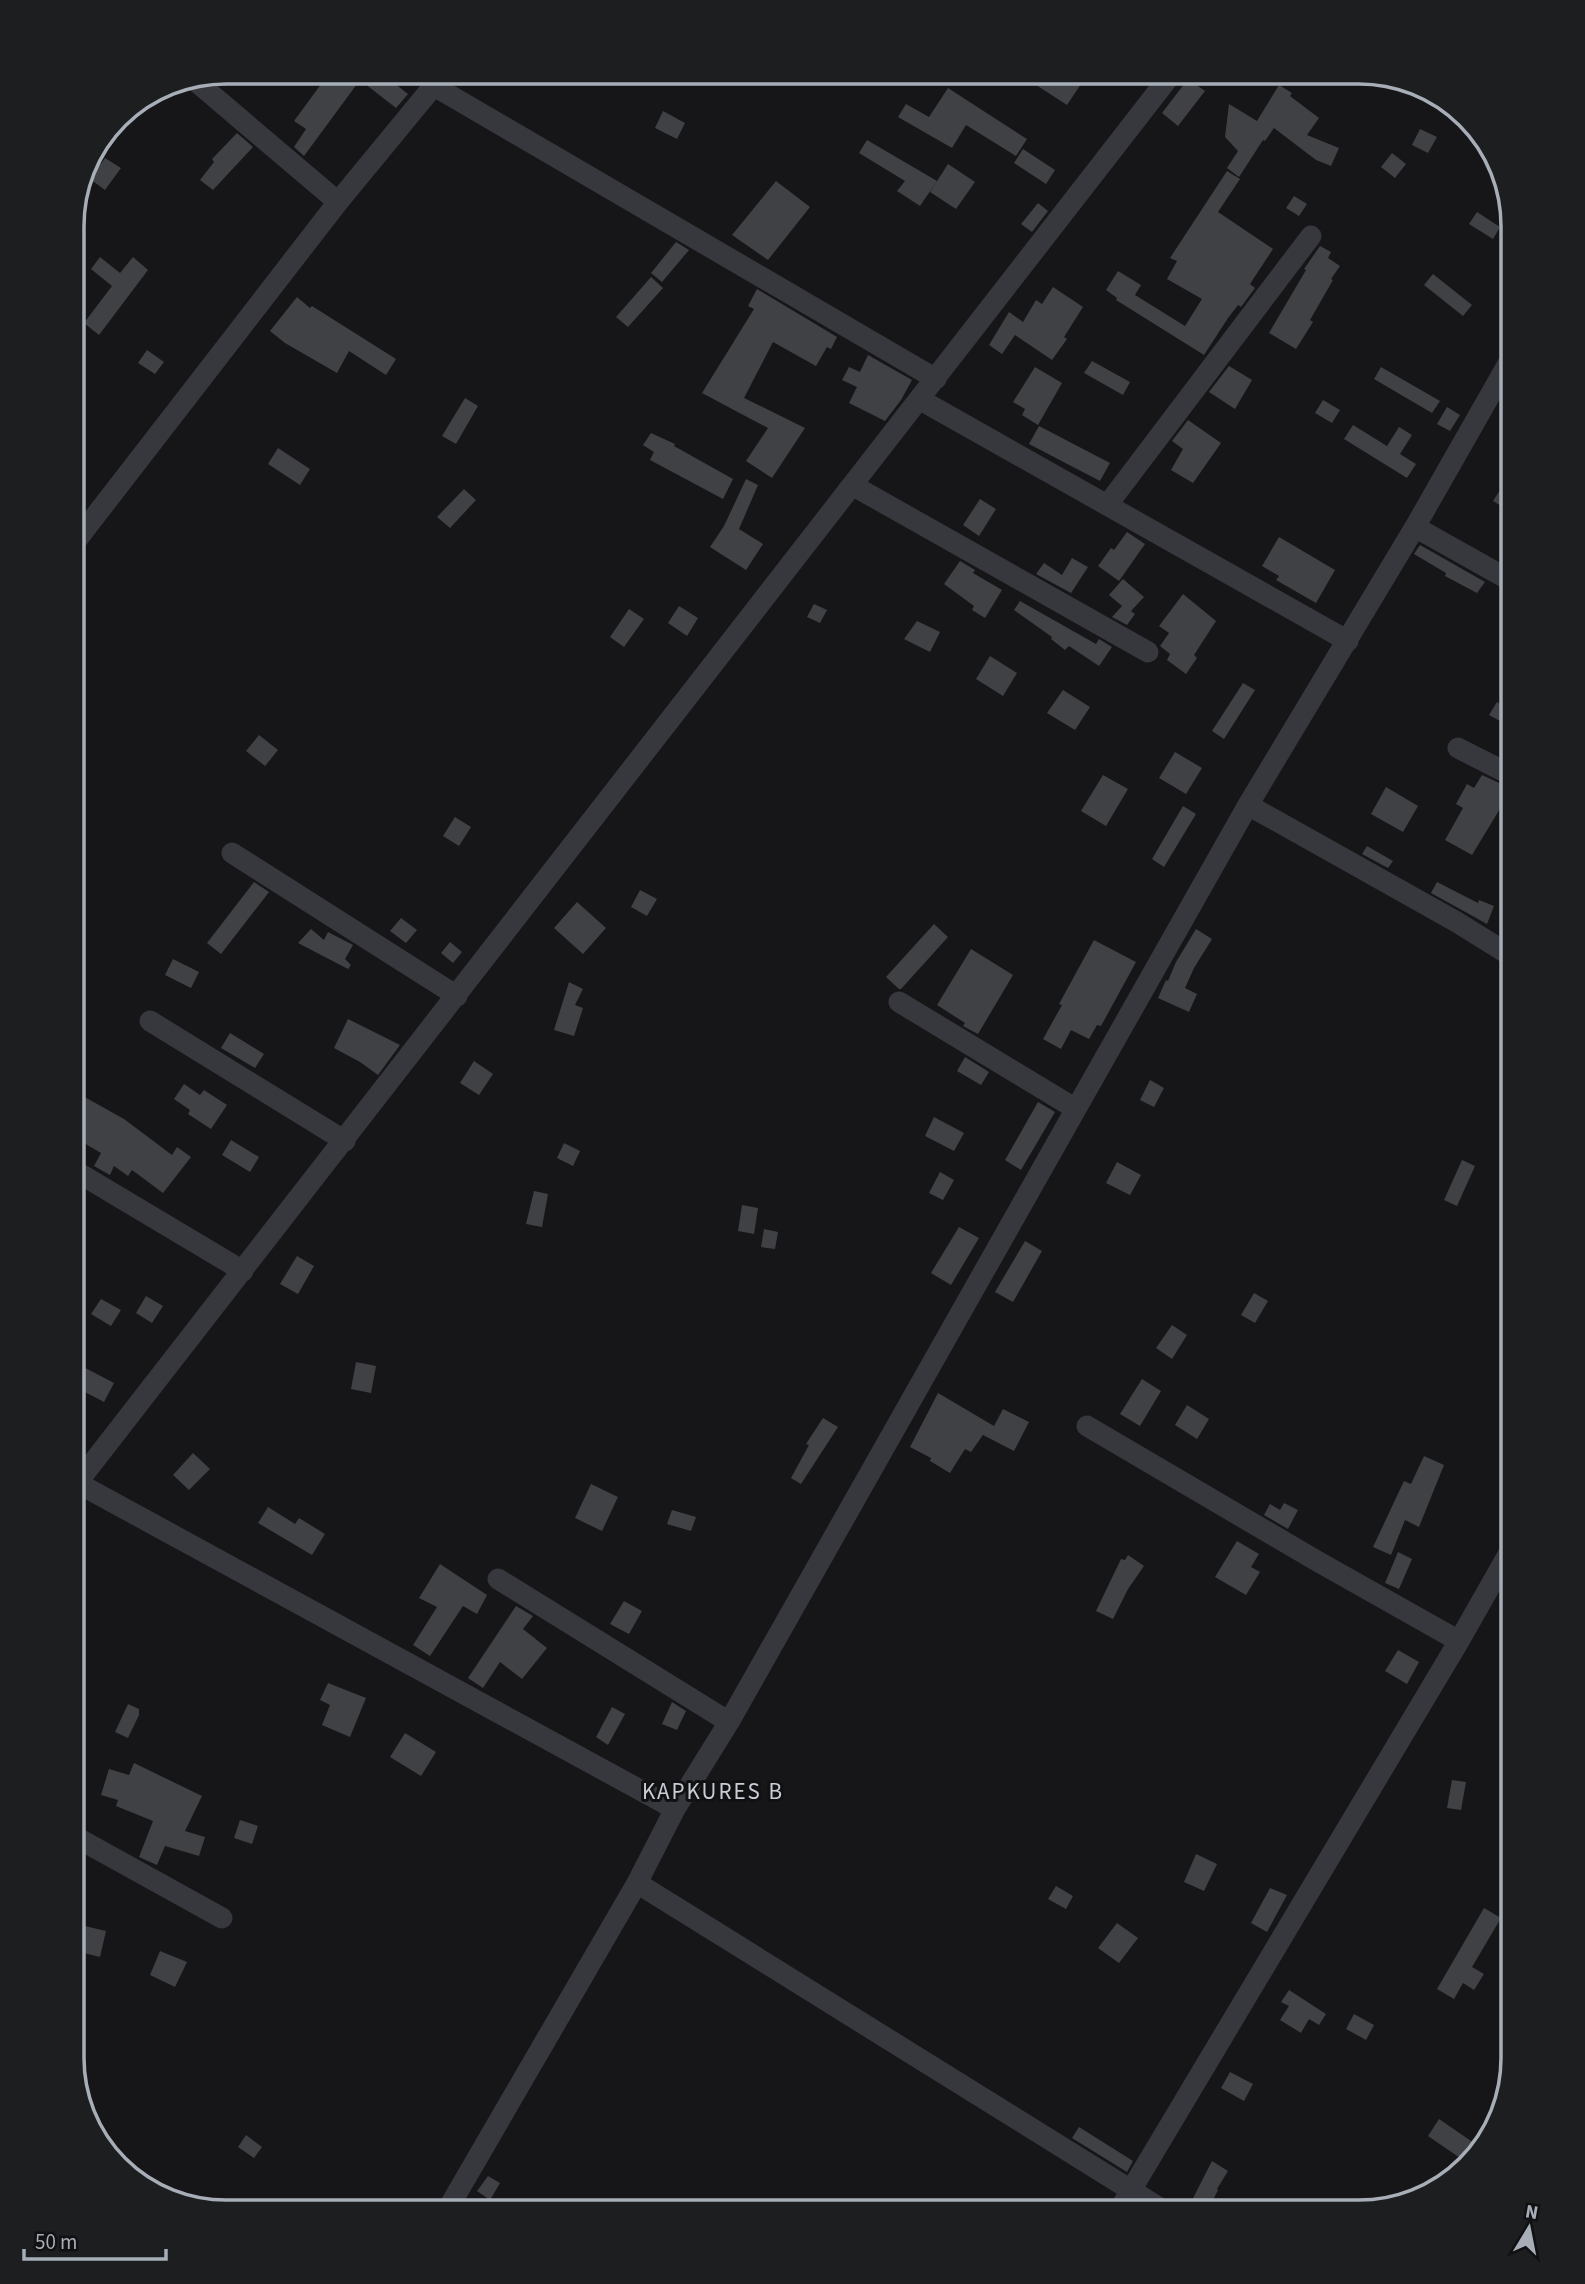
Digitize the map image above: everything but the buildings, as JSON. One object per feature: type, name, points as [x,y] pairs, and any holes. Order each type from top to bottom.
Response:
[{"type":"street","points":[[84,530],[338,202],[436,84]]},
{"type":"street","points":[[448,84],[936,379]]},
{"type":"street","points":[[84,1475],[1164,84]]},
{"type":"street","points":[[202,86],[338,202]]},
{"type":"street","points":[[1108,504],[1311,236]]},
{"type":"street","points":[[453,2200],[638,1883],[675,1809],[729,1722],[1248,805],[1348,641],[1501,376]]},
{"type":"street","points":[[919,399],[1348,641]]},
{"type":"street","points":[[852,485],[1148,652]]},
{"type":"street","points":[[1415,527],[1501,575]]},
{"type":"street","points":[[1458,748],[1501,770]]},
{"type":"street","points":[[1248,805],[1501,950]]},
{"type":"street","points":[[232,853],[457,996]]},
{"type":"street","points":[[899,1002],[1076,1109]]},
{"type":"street","points":[[150,1021],[345,1141]]},
{"type":"street","points":[[84,1176],[243,1271]]},
{"type":"street","points":[[1087,1426],[1459,1641]]},
{"type":"street","points":[[84,1493],[675,1809]]},
{"type":"street","points":[[1124,2200],[1501,1567]]},
{"type":"street","points":[[498,1579],[729,1722]]},
{"type":"street","points":[[84,1842],[222,1918]]},
{"type":"street","points":[[638,1883],[1147,2200]]},
{"type":"district","name":"KAPKURES B","points":[[713,1791]]}]
